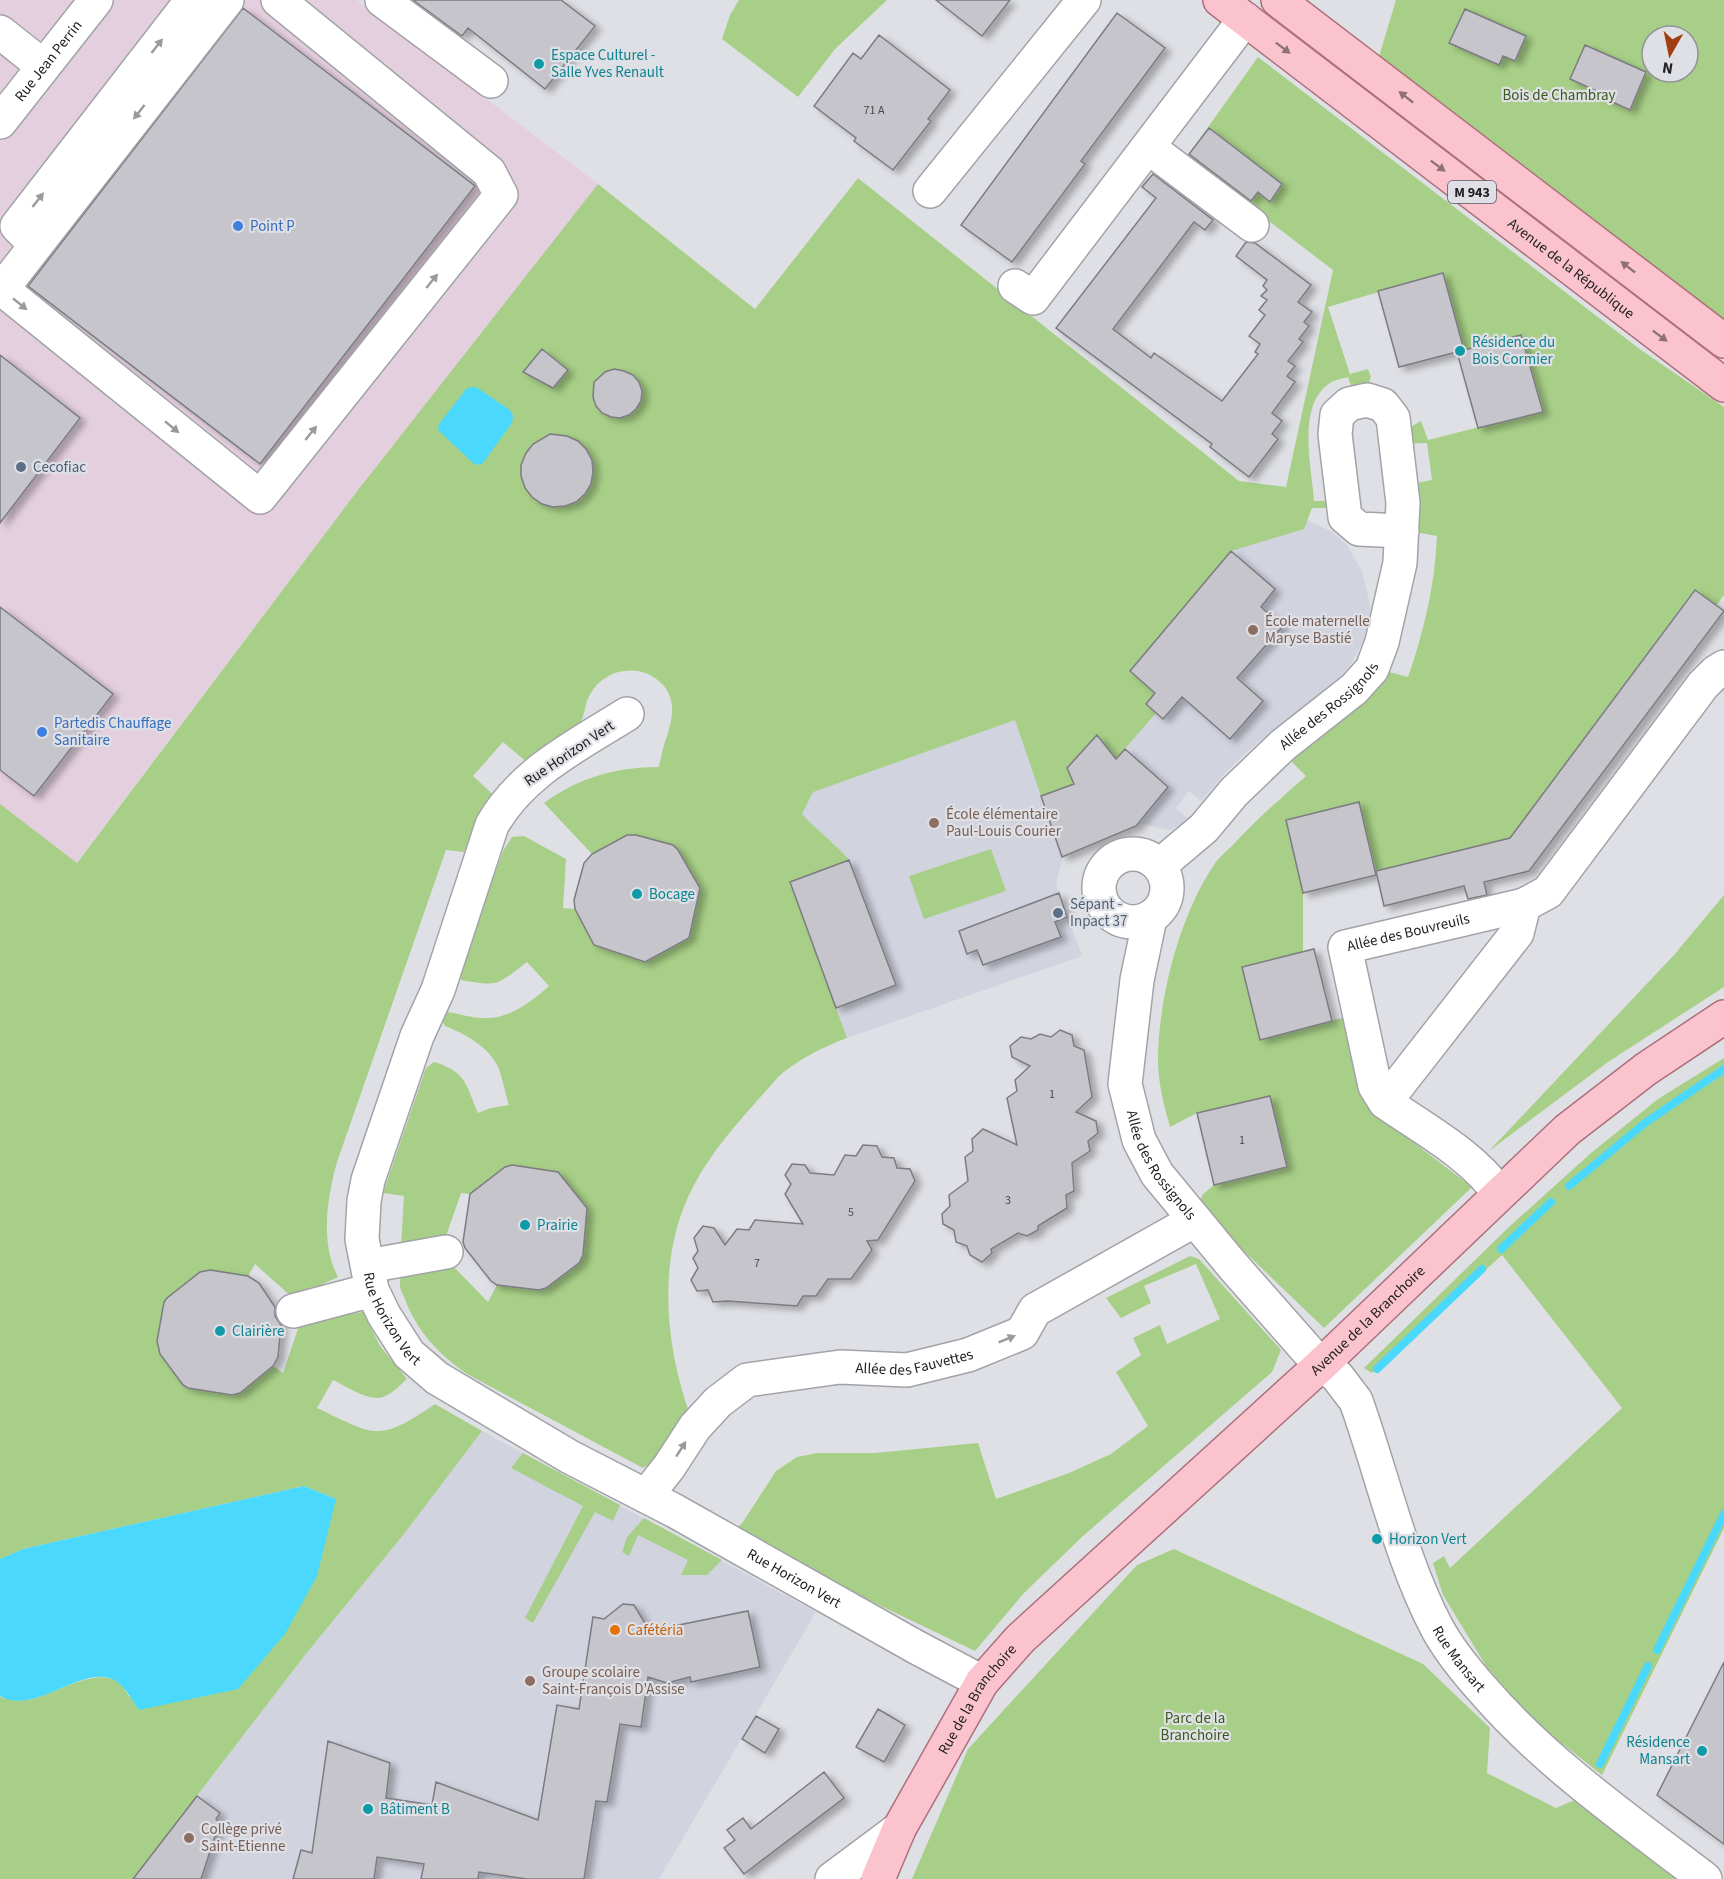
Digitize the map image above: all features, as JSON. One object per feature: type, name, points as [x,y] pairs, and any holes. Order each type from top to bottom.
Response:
[{"type":"main road","name":"M 943","points":[[1278,0],[1724,341]]},
{"type":"main road","name":"Avenue de la République","points":[[1232,9],[1724,385]]},
{"type":"main road","name":"Avenue de la Branchoire","points":[[1020,1639],[1321,1365],[1567,1130],[1673,1050],[1724,1017]]},
{"type":"main road","name":"Rue de la Branchoire","points":[[899,1829],[982,1682],[1020,1639]]},
{"type":"main road","points":[[878,1879],[899,1829]]},
{"type":"street","name":"Rue Jean Perrin","points":[[0,122],[96,0]]},
{"type":"street","points":[[35,244],[17,226],[192,0]]},
{"type":"street","points":[[227,0],[2,289],[260,497],[501,195],[489,172],[278,0]]},
{"type":"street","points":[[382,0],[491,81]]},
{"type":"street","points":[[930,191],[1084,0]]},
{"type":"street","points":[[1015,286],[1033,298],[1148,147],[1232,9]]},
{"type":"street","points":[[0,32],[43,66]]},
{"type":"street","points":[[1148,147],[1252,225]]},
{"type":"street","name":"Allée des Rossignols","points":[[1321,1365],[1233,1266],[1157,1174],[1139,1140],[1125,1084],[1137,980],[1150,918],[1163,906],[1168,890],[1167,881],[1159,866],[1203,828],[1234,792],[1283,745],[1354,689],[1372,669],[1382,642],[1400,563],[1402,531]]},
{"type":"street","name":"Allée des Bouvreuils","points":[[1385,1102],[1375,1086],[1346,947],[1524,905],[1548,892],[1703,685],[1724,667]]},
{"type":"street","name":"Rue Horizon Vert","points":[[627,714],[548,764],[520,786],[501,809],[492,825],[438,990],[417,1036],[372,1164],[364,1201],[363,1219],[363,1239],[370,1278],[384,1315],[409,1354],[436,1378],[570,1457],[686,1516],[905,1642],[982,1682]]},
{"type":"street","points":[[1150,918],[1128,922],[1108,912],[1099,892],[1100,882],[1103,871],[1110,863],[1130,854],[1151,859],[1159,866]]},
{"type":"street","points":[[1499,1193],[1486,1175],[1471,1162],[1385,1102],[1517,933],[1524,905]]},
{"type":"street","name":"Allée des Fauvettes","points":[[646,1496],[669,1467],[695,1427],[718,1402],[747,1380],[840,1367],[907,1370],[968,1355],[1022,1333],[1035,1310],[1196,1220]]},
{"type":"street","points":[[293,1311],[370,1278],[446,1252]]},
{"type":"street","name":"Rue Mansart","points":[[1321,1365],[1337,1376],[1356,1401],[1418,1588],[1438,1630],[1466,1671],[1507,1718],[1541,1751],[1705,1879]]},
{"type":"street","points":[[832,1879],[899,1829]]},
{"type":"shaded area","points":[[0,0],[357,0],[598,184],[358,490],[76,863],[0,804]]},
{"type":"shaded area","points":[[1230,507],[1305,519],[1331,531],[1347,545],[1362,571],[1370,605],[1369,628],[1349,667],[1340,677],[1247,752],[1201,801],[1189,791],[1176,808],[1187,818],[1180,825],[1169,830],[1142,824],[1063,856],[1056,884],[1082,956],[847,1038],[790,882],[807,757]]},
{"type":"shaded area","name":"Groupe scolaire Saint-François D'Assise","points":[[482,1431],[816,1612],[659,1879],[133,1879],[305,1655],[404,1534]]},
{"type":"green space","points":[[739,0],[887,0],[835,49],[798,97],[722,39],[730,15]]},
{"type":"green space","name":"Bois de Chambray","points":[[1396,0],[1724,0],[1724,341],[1374,73]]},
{"type":"green space","points":[[1258,57],[1641,350],[1724,407],[1724,595],[1716,606],[1694,590],[1510,838],[1377,875],[1359,803],[1303,893],[1303,952],[1242,967],[1260,1039],[1346,1017],[1365,1102],[1375,1116],[1388,1123],[1472,1187],[1324,1328],[1199,1208],[1202,1195],[1214,1185],[1287,1167],[1270,1096],[1197,1113],[1170,1127],[1158,1069],[1162,1011],[1173,958],[1191,908],[1214,865],[1306,776],[1286,756],[1382,670],[1408,677],[1428,608],[1437,536],[1410,531],[1411,484],[1432,480],[1427,443],[1405,444],[1407,429],[1421,421],[1428,440],[1543,411],[1521,335],[1464,350],[1443,273],[1328,307],[1350,374],[1368,369],[1371,377],[1368,386],[1354,395],[1348,377],[1332,382],[1319,393],[1313,406],[1308,438],[1314,501],[1333,501],[1334,508],[1312,508],[1304,529],[1231,551],[1213,573],[1217,623],[1190,599],[1171,622],[1197,645],[1149,649],[1130,671],[1155,693],[1146,704],[1156,713],[1116,759],[1096,736],[1067,768],[1074,784],[1041,796],[1015,720],[813,792],[802,814],[849,860],[790,883],[847,1038],[811,1054],[778,1077],[722,1142],[694,1185],[682,1212],[674,1239],[668,1297],[674,1356],[689,1412],[651,1463],[643,1468],[467,1374],[430,1341],[416,1322],[400,1288],[401,1277],[446,1259],[488,1302],[497,1285],[539,1290],[546,1288],[579,1263],[513,1165],[505,1167],[470,1194],[461,1193],[445,1239],[401,1245],[404,1196],[383,1193],[426,1068],[434,1062],[459,1075],[478,1113],[509,1105],[500,1072],[494,1060],[482,1047],[445,1026],[442,1020],[446,1012],[478,1018],[501,1016],[527,1004],[549,986],[527,962],[503,980],[491,983],[461,980],[459,973],[503,851],[512,837],[524,836],[566,859],[563,908],[575,909],[594,945],[644,962],[687,939],[700,888],[673,845],[636,835],[627,835],[592,854],[544,803],[570,787],[598,776],[628,769],[659,767],[671,720],[672,705],[667,690],[655,678],[635,671],[625,671],[607,677],[592,691],[577,727],[529,764],[503,742],[473,776],[499,800],[471,837],[464,852],[446,850],[337,1162],[330,1190],[327,1235],[332,1264],[338,1277],[293,1298],[255,1264],[248,1276],[210,1270],[200,1272],[164,1302],[157,1341],[160,1354],[188,1388],[232,1395],[240,1393],[273,1366],[283,1373],[300,1323],[363,1312],[380,1346],[407,1379],[390,1394],[377,1398],[364,1395],[333,1380],[317,1408],[352,1425],[377,1431],[401,1425],[435,1404],[482,1431],[404,1534],[305,1655],[133,1879],[0,1879],[0,1696],[17,1700],[37,1698],[75,1683],[100,1677],[111,1679],[121,1685],[129,1697],[336,1499],[304,1486],[23,1549],[0,1559],[0,804],[77,863],[358,490],[598,184],[755,309],[858,178],[1239,481],[1286,487],[1333,270],[1186,158]]},
{"type":"green space","points":[[991,849],[1006,891],[924,919],[909,876]]},
{"type":"green space","points":[[1724,895],[1724,987],[1608,1062],[1489,1151],[1674,955]]},
{"type":"green space","points":[[1724,1058],[1724,1528],[1602,1775],[1535,1722],[1486,1666],[1443,1595],[1433,1563],[1444,1556],[1450,1568],[1622,1408],[1502,1255],[1372,1373],[1364,1368],[1510,1226],[1591,1153],[1658,1099]]},
{"type":"green space","points":[[1190,1256],[1199,1259],[1281,1350],[1272,1372],[1083,1536],[1024,1593],[975,1651],[835,1584],[737,1528],[776,1471],[797,1457],[818,1453],[875,1453],[978,1443],[996,1499],[1069,1473],[1111,1454],[1148,1426],[1116,1372],[1141,1355],[1133,1338],[1160,1325],[1167,1344],[1220,1319],[1196,1264],[1144,1286],[1151,1303],[1121,1318],[1106,1298]]},
{"type":"green space","points":[[523,1453],[620,1505],[613,1521],[595,1512],[533,1623],[525,1618],[583,1506],[511,1468]]},
{"type":"green space","points":[[644,1518],[722,1560],[707,1575],[681,1575],[688,1560],[638,1535],[629,1556],[622,1552],[627,1537]]},
{"type":"green space","name":"Parc de la Branchoire","points":[[1174,1549],[1423,1664],[1490,1728],[1487,1773],[1556,1808],[1577,1799],[1678,1879],[912,1879],[968,1749],[1137,1565]]},
{"type":"water","points":[[476,387],[510,410],[513,416],[512,423],[483,463],[479,465],[473,463],[438,430],[439,424],[467,388]]},
{"type":"water","points":[[304,1486],[336,1499],[317,1576],[285,1634],[238,1689],[139,1710],[120,1685],[112,1679],[99,1677],[86,1679],[27,1700],[13,1700],[0,1696],[0,1559],[23,1549]]},
{"type":"building","name":"Espace Culturel - Salle Yves Renault","points":[[413,0],[561,0],[595,26],[545,89],[468,28],[462,36]]},
{"type":"building","points":[[936,0],[1010,0],[982,36]]},
{"type":"building","name":"Point P","points":[[243,8],[475,186],[260,464],[28,286]]},
{"type":"building","points":[[1465,9],[1526,36],[1515,61],[1503,56],[1499,65],[1449,43]]},
{"type":"building","points":[[1117,13],[1165,48],[1081,161],[1085,164],[1012,262],[961,225]]},
{"type":"building","points":[[879,35],[950,90],[928,119],[931,121],[893,170],[854,141],[856,138],[814,106],[853,53],[861,59]]},
{"type":"building","points":[[1585,45],[1640,69],[1641,84],[1630,110],[1597,95],[1599,92],[1570,79]]},
{"type":"building","points":[[1209,128],[1282,184],[1270,202],[1258,192],[1251,201],[1189,154]]},
{"type":"building","points":[[1153,174],[1213,220],[1205,230],[1194,222],[1113,329],[1151,358],[1154,353],[1222,401],[1258,354],[1255,352],[1260,344],[1249,336],[1265,315],[1259,310],[1267,300],[1261,296],[1267,290],[1263,286],[1267,280],[1236,256],[1246,242],[1255,243],[1311,285],[1298,302],[1312,312],[1304,322],[1309,326],[1299,339],[1303,342],[1288,361],[1295,366],[1287,376],[1295,382],[1272,413],[1282,421],[1272,434],[1278,439],[1249,477],[1210,447],[1212,444],[1056,328],[1156,198],[1142,187]]},
{"type":"building","name":"Résidence du Bois Cormier","points":[[1443,273],[1464,350],[1521,335],[1543,412],[1478,428],[1457,352],[1399,367],[1378,291]]},
{"type":"building","points":[[542,349],[568,370],[553,388],[523,372]]},
{"type":"building","name":"Cecofiac","points":[[0,355],[80,418],[0,523]]},
{"type":"building","points":[[614,369],[633,375],[642,391],[641,401],[636,409],[620,418],[602,413],[593,397],[594,382],[605,372]]},
{"type":"building","points":[[550,434],[567,436],[578,441],[592,460],[591,484],[576,502],[565,506],[553,507],[542,504],[525,488],[521,476],[521,465],[526,453],[533,444]]},
{"type":"building","points":[[1231,551],[1275,589],[1261,607],[1283,626],[1237,678],[1263,701],[1230,739],[1182,697],[1163,719],[1146,704],[1155,693],[1130,671]]},
{"type":"building","points":[[1695,590],[1724,611],[1529,871],[1484,882],[1487,895],[1468,899],[1464,886],[1384,906],[1376,871],[1510,838]]},
{"type":"building","name":"Partedis Chauffage Sanitaire","points":[[0,607],[113,694],[34,796],[0,770]]},
{"type":"building","points":[[1097,735],[1116,759],[1125,749],[1168,787],[1136,826],[1062,857],[1041,796],[1074,784],[1067,768]]},
{"type":"building","points":[[1359,802],[1376,875],[1303,893],[1286,820]]},
{"type":"building","name":"Bocage","points":[[627,835],[636,835],[673,845],[700,888],[689,938],[645,962],[594,945],[575,909],[574,900],[584,863],[592,854]]},
{"type":"building","points":[[849,860],[896,985],[836,1008],[790,882]]},
{"type":"building","points":[[1059,893],[1067,917],[1055,922],[1061,937],[983,965],[977,950],[967,954],[959,931]]},
{"type":"building","points":[[1314,949],[1332,1021],[1260,1040],[1242,967]]},
{"type":"building","points":[[1060,1030],[1072,1035],[1074,1046],[1084,1050],[1092,1097],[1076,1112],[1096,1121],[1098,1133],[1088,1141],[1090,1151],[1072,1163],[1074,1191],[1066,1195],[1067,1208],[1038,1226],[1038,1230],[1027,1236],[1018,1233],[991,1249],[992,1253],[982,1262],[970,1255],[967,1246],[956,1242],[954,1230],[943,1224],[942,1214],[950,1206],[949,1195],[968,1181],[965,1157],[973,1151],[972,1139],[983,1129],[1017,1145],[1007,1098],[1017,1091],[1015,1080],[1030,1066],[1012,1057],[1010,1046],[1021,1037],[1031,1039],[1040,1034],[1051,1037]]},
{"type":"building","points":[[1270,1096],[1287,1167],[1214,1185],[1197,1113]]},
{"type":"building","points":[[863,1145],[877,1146],[882,1157],[894,1158],[897,1168],[910,1169],[915,1181],[878,1240],[867,1241],[872,1250],[851,1279],[828,1279],[816,1296],[803,1296],[797,1306],[713,1302],[708,1290],[697,1291],[691,1280],[698,1268],[693,1258],[698,1251],[694,1238],[703,1226],[714,1228],[725,1245],[737,1229],[749,1230],[755,1220],[803,1224],[785,1194],[791,1184],[785,1175],[792,1164],[805,1165],[810,1173],[834,1175],[845,1155],[856,1156]]},
{"type":"building","name":"Prairie","points":[[512,1165],[558,1172],[587,1208],[583,1255],[579,1263],[546,1288],[539,1290],[497,1285],[491,1281],[465,1248],[463,1242],[470,1194],[505,1167]]},
{"type":"building","name":"Clairière","points":[[210,1270],[248,1276],[259,1283],[275,1307],[275,1316],[281,1325],[278,1357],[273,1366],[240,1393],[232,1395],[188,1388],[183,1385],[160,1354],[157,1341],[164,1302],[200,1272]]},
{"type":"building","points":[[623,1604],[634,1605],[646,1625],[664,1628],[748,1611],[760,1667],[691,1682],[690,1677],[667,1683],[648,1677],[641,1727],[620,1724],[607,1802],[596,1801],[584,1879],[527,1879],[479,1872],[478,1879],[421,1879],[424,1864],[377,1857],[374,1879],[293,1879],[301,1850],[312,1853],[328,1741],[390,1763],[386,1798],[432,1805],[436,1782],[538,1820],[557,1705],[579,1709],[593,1617],[604,1619]]},
{"type":"building","name":"Résidence Mansart","points":[[1724,1662],[1724,1844],[1657,1795]]},
{"type":"building","points":[[878,1709],[905,1725],[884,1762],[856,1747]]},
{"type":"building","points":[[756,1716],[779,1729],[765,1753],[742,1739]]},
{"type":"building","points":[[824,1772],[844,1798],[744,1874],[724,1848],[735,1840],[727,1830],[743,1818],[751,1829]]},
{"type":"building","name":"Collège privé Saint-Etienne","points":[[197,1796],[220,1813],[216,1819],[222,1824],[217,1830],[201,1879],[133,1879]]},
{"type":"waterway","points":[[1569,1186],[1645,1123],[1724,1069]]},
{"type":"waterway","points":[[1501,1249],[1551,1202]]},
{"type":"waterway","points":[[1377,1369],[1482,1269]]},
{"type":"waterway","points":[[1657,1650],[1724,1514]]},
{"type":"waterway","points":[[1600,1764],[1648,1666]]},
{"type":"place","name":"Espace Culturel - Salle Yves Renault","points":[[539,64]]},
{"type":"place","name":"Point P","points":[[238,226]]},
{"type":"place","name":"Résidence du Bois Cormier","points":[[1460,351]]},
{"type":"place","name":"Cecofiac","points":[[21,467]]},
{"type":"place","name":"École maternelle Maryse Bastié","points":[[1253,630]]},
{"type":"place","name":"Partedis Chauffage Sanitaire","points":[[42,732]]},
{"type":"place","name":"École élémentaire Paul-Louis Courier","points":[[934,823]]},
{"type":"place","name":"Bocage","points":[[637,894]]},
{"type":"place","name":"Sépant - Inpact 37","points":[[1058,913]]},
{"type":"place","name":"Prairie","points":[[525,1225]]},
{"type":"place","name":"Clairière","points":[[220,1331]]},
{"type":"place","name":"Horizon Vert","points":[[1377,1539]]},
{"type":"place","name":"Cafétéria","points":[[615,1630]]},
{"type":"place","name":"Groupe scolaire Saint-François D'Assise","points":[[530,1681]]},
{"type":"place","name":"Résidence Mansart","points":[[1702,1751]]},
{"type":"place","name":"Bâtiment B","points":[[368,1809]]},
{"type":"place","name":"Collège privé Saint-Etienne","points":[[189,1838]]}]
